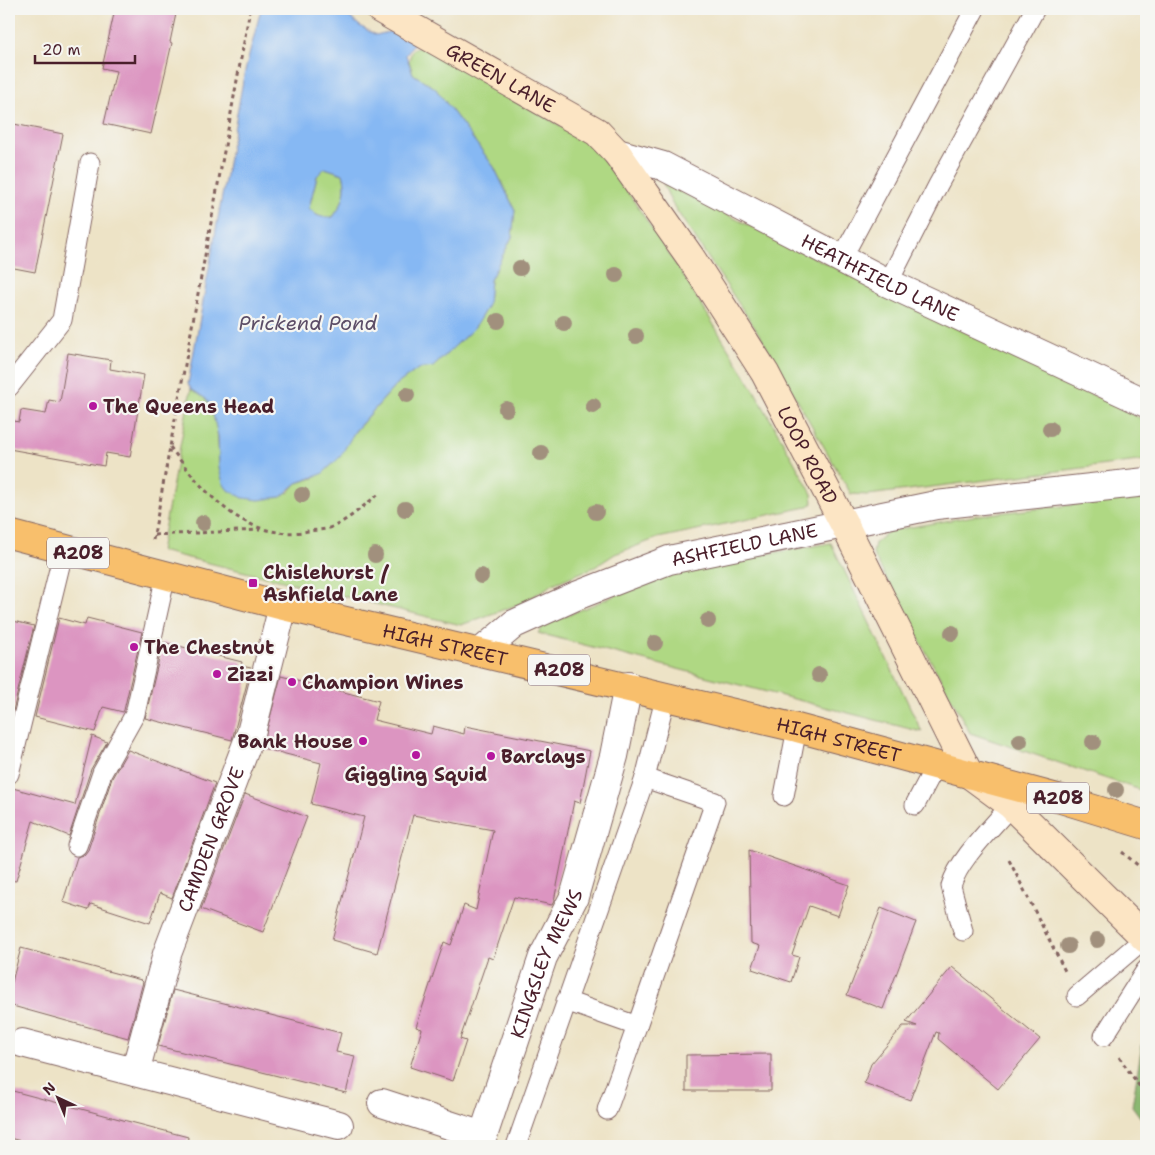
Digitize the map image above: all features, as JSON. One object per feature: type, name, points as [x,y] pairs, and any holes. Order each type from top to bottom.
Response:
[{"type":"main road","name":"GREEN LANE","points":[[380,9],[597,132],[617,153]]},
{"type":"main road","name":"LOOP ROAD","points":[[617,153],[692,258],[765,373],[844,524],[969,774]]},
{"type":"main road","name":"HIGH STREET","points":[[9,534],[283,606],[666,695],[969,774]]},
{"type":"main road","points":[[969,774],[1011,805],[1146,938]]},
{"type":"main road","name":"A208","points":[[969,774],[1146,825]]},
{"type":"street","name":"HEATHFIELD LANE","points":[[617,153],[663,166],[888,283],[1146,403]]},
{"type":"street","name":"ASHFIELD LANE","points":[[481,652],[514,624],[576,596],[669,560],[936,505],[1146,482]]},
{"type":"street","name":"CAMDEN GROVE","points":[[135,1072],[167,954],[251,734],[283,606]]},
{"type":"street","name":"KINGSLEY MEWS","points":[[382,1103],[483,1136],[543,956],[574,896],[614,756],[628,686]]},
{"type":"street","points":[[22,1043],[339,1125]]},
{"type":"lane","points":[[842,258],[975,9]]},
{"type":"lane","points":[[888,283],[938,185],[1036,9]]},
{"type":"lane","points":[[9,387],[62,320],[90,163]]},
{"type":"lane","points":[[9,774],[64,549]]},
{"type":"lane","points":[[77,846],[102,773],[135,714],[166,575]]},
{"type":"lane","points":[[516,1146],[645,778],[666,695]]},
{"type":"lane","points":[[784,796],[797,728]]},
{"type":"lane","points":[[915,806],[936,765]]},
{"type":"lane","points":[[608,1110],[715,802],[645,778]]},
{"type":"lane","points":[[963,931],[952,886],[953,879],[962,864],[1011,805]]},
{"type":"lane","points":[[1077,996],[1146,938]]},
{"type":"lane","points":[[1104,1036],[1146,970]]},
{"type":"lane","points":[[566,1001],[637,1026]]},
{"type":"path","points":[[158,511],[250,9]]},
{"type":"path","points":[[170,446],[201,488],[235,515],[261,530]]},
{"type":"path","points":[[154,535],[261,530],[296,534],[331,528],[352,515],[379,494]]},
{"type":"green space","points":[[422,46],[580,137],[615,173],[683,275],[754,390],[812,494],[813,503],[807,507],[658,538],[615,554],[595,567],[555,583],[522,603],[461,625],[160,551],[191,389],[206,399],[212,407],[217,433],[219,468],[288,493],[297,483],[314,478],[396,385],[418,369],[433,367],[475,327],[488,305],[490,280],[512,237],[515,210],[494,167],[435,88],[413,74],[409,61],[412,50]]},
{"type":"green space","points":[[325,168],[343,174],[345,186],[344,197],[333,217],[320,216],[309,208],[317,176]]},
{"type":"green space","points":[[663,183],[1146,421],[1146,460],[868,495],[851,494],[761,337],[671,202]]},
{"type":"green space","points":[[1146,497],[1146,792],[970,733],[873,554],[875,543],[889,531],[979,515]]},
{"type":"green space","points":[[831,543],[922,732],[538,633],[544,625],[679,569]]},
{"type":"green space","points":[[1146,1020],[1146,1125],[1132,1106]]},
{"type":"water","name":"Prickend Pond","points":[[261,9],[340,9],[360,26],[376,35],[393,31],[415,41],[406,55],[413,74],[435,88],[494,167],[515,210],[512,237],[490,280],[488,305],[475,327],[433,367],[418,369],[396,385],[355,431],[340,457],[322,474],[297,483],[281,497],[259,500],[243,498],[227,489],[223,483],[219,468],[218,436],[211,406],[206,399],[191,389],[188,384],[244,75]],"holes":[[[325,168],[343,174],[345,191],[337,212],[333,217],[322,217],[314,213],[309,208],[317,176]]]},
{"type":"building","points":[[115,9],[177,9],[170,42],[172,43],[151,134],[104,124],[116,71],[102,68]]},
{"type":"building","points":[[14,124],[63,134],[35,272],[9,267],[9,152]]},
{"type":"building","name":"The Queens Head","points":[[68,353],[111,360],[110,369],[144,375],[130,457],[106,453],[104,466],[9,449],[9,420],[19,422],[21,410],[46,414],[49,400],[60,402]]},
{"type":"building","points":[[59,618],[85,625],[87,618],[142,632],[124,710],[123,712],[103,707],[95,732],[35,717]]},
{"type":"building","points":[[9,620],[34,626],[13,711],[9,710]]},
{"type":"building","points":[[163,642],[242,662],[241,666],[251,668],[232,740],[145,718]]},
{"type":"building","points":[[281,676],[379,701],[374,720],[431,734],[433,726],[464,734],[465,726],[590,751],[580,803],[574,801],[554,901],[552,905],[514,897],[493,959],[488,957],[460,1039],[466,1041],[453,1081],[410,1067],[422,1029],[416,1027],[444,942],[451,945],[464,905],[476,910],[493,830],[413,815],[377,953],[332,940],[364,817],[311,804],[321,763],[262,748]]},
{"type":"building","points":[[92,736],[107,742],[91,769],[69,836],[33,821],[16,881],[9,880],[9,787],[75,805]]},
{"type":"building","points":[[128,750],[215,783],[172,898],[160,893],[150,923],[91,904],[88,910],[63,902],[77,857],[84,855],[88,850],[112,778]]},
{"type":"building","points":[[245,794],[307,817],[263,932],[201,909]]},
{"type":"building","points":[[749,850],[849,885],[838,916],[809,906],[792,955],[799,957],[791,982],[752,969],[760,946],[751,943]]},
{"type":"building","points":[[881,908],[916,922],[883,1009],[847,995]]},
{"type":"building","points":[[21,948],[141,980],[143,982],[128,1038],[9,1005],[9,993]]},
{"type":"building","points":[[952,967],[1040,1039],[998,1089],[938,1039],[939,1033],[936,1032],[910,1100],[864,1083],[871,1064],[903,1026],[917,1026],[906,1022]]},
{"type":"building","points":[[173,990],[341,1033],[336,1052],[355,1056],[346,1093],[158,1046]]},
{"type":"building","points":[[771,1054],[771,1091],[686,1091],[686,1055]]},
{"type":"building","points":[[9,1090],[188,1137],[187,1146],[41,1146],[9,1138]]},
{"type":"place","name":"The Queens Head","points":[[93,406]]},
{"type":"place","name":"Chislehurst / Ashfield Lane","points":[[253,583]]},
{"type":"place","name":"The Chestnut","points":[[134,647]]},
{"type":"place","name":"Zizzi","points":[[217,674]]},
{"type":"place","name":"Champion Wines","points":[[292,682]]},
{"type":"place","name":"Bank House","points":[[363,741]]},
{"type":"place","name":"Giggling Squid","points":[[416,755]]},
{"type":"place","name":"Barclays","points":[[491,756]]}]
